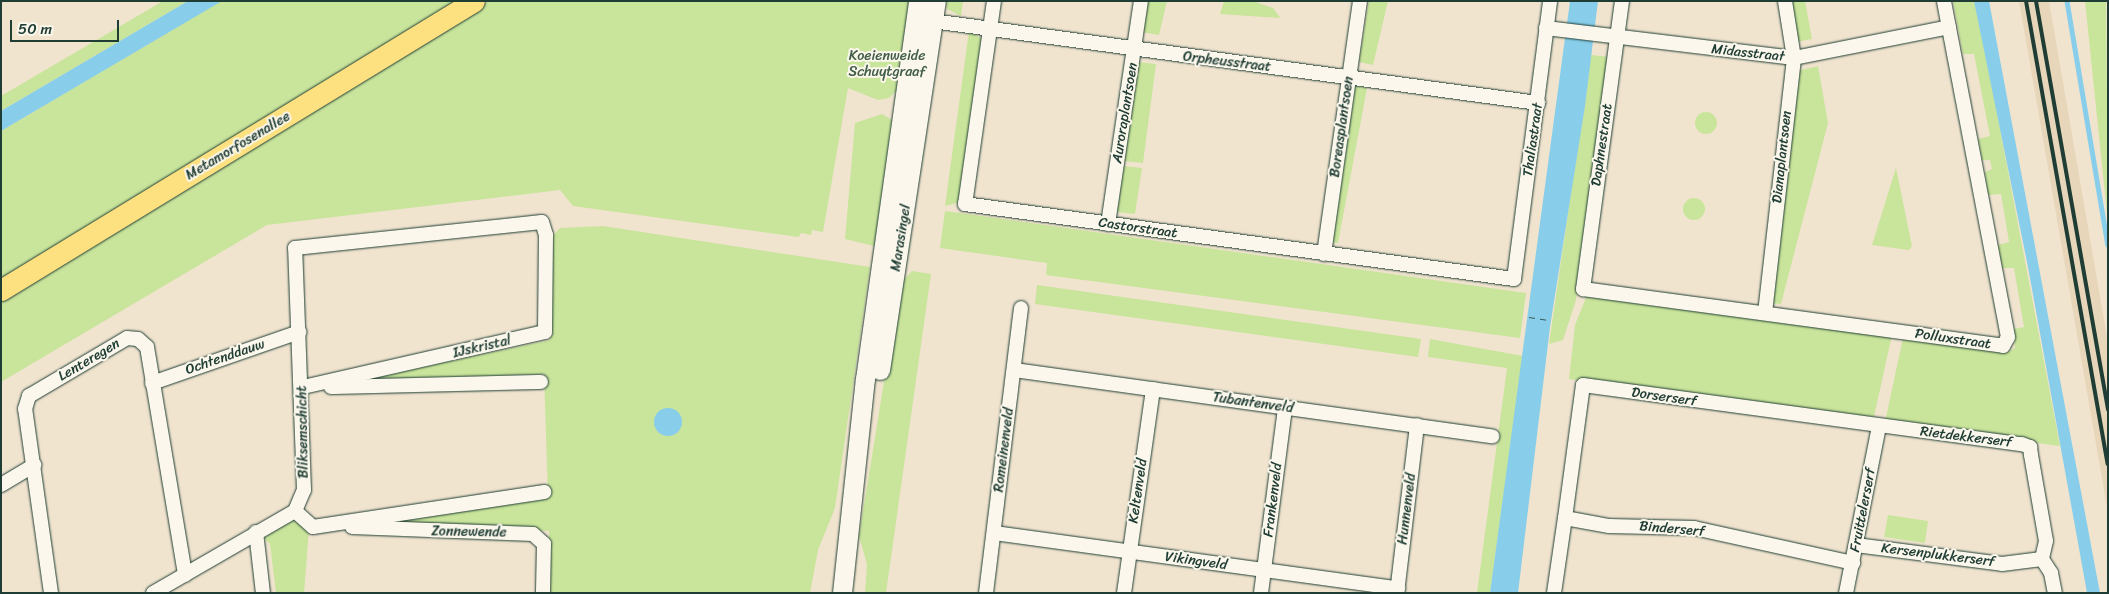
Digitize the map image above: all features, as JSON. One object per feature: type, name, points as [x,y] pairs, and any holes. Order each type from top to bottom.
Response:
[{"type":"main road","name":"Metamorfosenallee","points":[[1,290],[474,1]]},
{"type":"street","name":"Marasingel","points":[[842,593],[858,474],[878,381],[922,14],[936,1]]},
{"type":"street","name":"Castorstraat","points":[[994,1],[965,204],[1514,279]]},
{"type":"street","name":"Auroraplantsoen","points":[[1108,224],[1141,1]]},
{"type":"street","name":"Boreasplantsoen","points":[[1324,254],[1360,1]]},
{"type":"street","name":"Thaliastraat","points":[[1514,279],[1550,1]]},
{"type":"street","name":"Daphnestraat","points":[[1583,289],[1622,1]]},
{"type":"street","name":"Dianaplantsoen","points":[[1765,313],[1794,58],[1785,1]]},
{"type":"street","name":"Polluxstraat","points":[[1583,289],[2003,346],[2008,341],[1944,1]]},
{"type":"street","name":"Orpheusstraat","points":[[922,14],[1135,50],[1538,103]]},
{"type":"street","name":"Midasstraat","points":[[1546,28],[1794,58],[1949,27]]},
{"type":"street","name":"IJskristal","points":[[295,248],[542,222],[546,235],[545,332],[302,387]]},
{"type":"street","name":"Bliksemschicht","points":[[295,248],[302,387],[304,490],[295,511]]},
{"type":"street","name":"Romeinenveld","points":[[986,593],[1020,308]]},
{"type":"street","name":"Ochtenddauw","points":[[152,384],[299,332]]},
{"type":"street","name":"Lenteregen","points":[[51,593],[25,409],[29,396],[126,338],[138,339],[147,346],[185,575]]},
{"type":"street","name":"Tubantenveld","points":[[1014,370],[1492,436]]},
{"type":"street","points":[[302,387],[540,382]]},
{"type":"street","name":"Dorserserf","points":[[1564,518],[1583,385],[1879,427]]},
{"type":"street","name":"Keltenveld","points":[[1124,593],[1153,390]]},
{"type":"street","name":"Frankenveld","points":[[1261,593],[1285,408]]},
{"type":"street","name":"Hunnenveld","points":[[1397,590],[1417,425]]},
{"type":"street","name":"Fruittelerserf","points":[[1846,593],[1879,427]]},
{"type":"street","name":"Rietdekkerserf","points":[[1879,427],[2030,447],[2046,541],[2042,559]]},
{"type":"street","points":[[1,485],[34,466]]},
{"type":"street","name":"Zonnewende","points":[[295,511],[313,527],[341,525],[544,492]]},
{"type":"street","points":[[153,593],[295,511]]},
{"type":"street","points":[[1554,593],[1564,518]]},
{"type":"street","name":"Binderserf","points":[[1564,518],[1609,526],[1694,528],[1853,563]]},
{"type":"street","name":"Zonnewende","points":[[341,525],[368,530],[533,534],[544,544],[543,593]]},
{"type":"street","points":[[256,532],[263,593]]},
{"type":"street","name":"Vikingveld","points":[[994,533],[1397,590]]},
{"type":"street","name":"Kersenplukkerserf","points":[[1856,545],[2002,564],[2042,559]]},
{"type":"street","points":[[2042,559],[2051,573],[2055,593]]},
{"type":"shaded area","points":[[2019,1],[2049,1],[2108,343],[2108,513]]},
{"type":"green space","points":[[163,1],[188,1],[1,111],[1,96]]},
{"type":"green space","points":[[221,1],[460,1],[1,281],[1,131]]},
{"type":"green space","name":"Koeienweide Schuytgraaf","points":[[489,1],[917,1],[904,83],[889,98],[878,100],[848,88],[823,232],[812,230],[811,235],[801,233],[799,237],[573,206],[560,190],[267,225],[1,382],[1,298]]},
{"type":"green space","points":[[946,1],[963,1],[961,16],[947,9]]},
{"type":"green space","points":[[1146,1],[1167,1],[1159,35],[1141,32]]},
{"type":"green space","points":[[1224,1],[1253,1],[1273,8],[1280,18],[1220,14]]},
{"type":"green space","points":[[1369,1],[1388,1],[1373,65],[1359,62]]},
{"type":"green space","points":[[1790,1],[1805,1],[1812,39],[1796,42]]},
{"type":"green space","points":[[1953,1],[1974,1],[1979,18],[2060,446],[1885,422],[1903,338],[2008,352],[2015,348],[2014,329],[2024,327],[2014,268],[2002,268],[1998,245],[2009,242],[2001,194],[1988,195],[1985,172],[1992,169],[1990,160],[1982,160],[1978,139],[1990,136],[1974,54],[1963,54]]},
{"type":"green space","points":[[2085,1],[2106,1],[2108,217],[2107,213]]},
{"type":"green space","points":[[969,31],[984,40],[961,202],[945,206]]},
{"type":"green space","points":[[1591,55],[1610,57],[1576,300],[1563,340],[1549,344]]},
{"type":"green space","points":[[1137,62],[1156,64],[1143,163],[1123,161]]},
{"type":"green space","points":[[1818,66],[1828,123],[1781,304],[1772,303],[1797,71]]},
{"type":"green space","points":[[1355,86],[1367,88],[1338,243],[1329,242]]},
{"type":"green space","points":[[1706,112],[1716,119],[1717,123],[1710,133],[1706,134],[1696,127],[1695,123],[1702,113]]},
{"type":"green space","points":[[882,114],[892,120],[897,132],[878,247],[845,239],[855,123]]},
{"type":"green space","points":[[1123,166],[1142,168],[1135,214],[1116,212]]},
{"type":"green space","points":[[1896,168],[1912,246],[1909,250],[1872,245]]},
{"type":"green space","points":[[1694,198],[1704,205],[1705,209],[1698,219],[1694,220],[1684,213],[1683,209],[1690,199]]},
{"type":"green space","points":[[945,211],[1526,293],[1520,338],[1046,275],[1047,263],[940,248]]},
{"type":"green space","points":[[603,226],[870,267],[835,508],[818,550],[810,593],[548,593],[549,531],[371,524],[548,498],[544,374],[372,381],[371,378],[550,340],[551,238],[560,228]]},
{"type":"green space","points":[[912,271],[931,274],[886,593],[865,593],[867,564],[859,536],[900,283]]},
{"type":"green space","points":[[1037,285],[1421,339],[1418,357],[1035,304]]},
{"type":"green space","points":[[1587,295],[1892,335],[1873,421],[1569,379],[1575,325]]},
{"type":"green space","points":[[1430,339],[1523,356],[1490,593],[1477,593],[1507,368],[1428,357]]},
{"type":"green space","points":[[1888,515],[1928,521],[1925,543],[1884,537]]},
{"type":"green space","points":[[292,520],[309,530],[304,593],[276,593],[270,544],[264,538]]},
{"type":"water","points":[[188,1],[222,1],[1,131],[1,111]]},
{"type":"water","points":[[1570,1],[1598,1],[1585,106],[1550,327],[1518,593],[1490,593]]},
{"type":"water","points":[[1974,1],[1989,1],[2100,593],[2087,593],[2028,267]]},
{"type":"water","points":[[668,408],[678,412],[682,422],[678,432],[668,436],[658,432],[654,422],[658,412]]},
{"type":"waterway","points":[[2067,1],[2108,245]]},
{"type":"ferry route","points":[[1529,317],[1547,320]]},
{"type":"railway","points":[[2026,1],[2108,464]]},
{"type":"railway","points":[[2036,1],[2108,410]]}]
